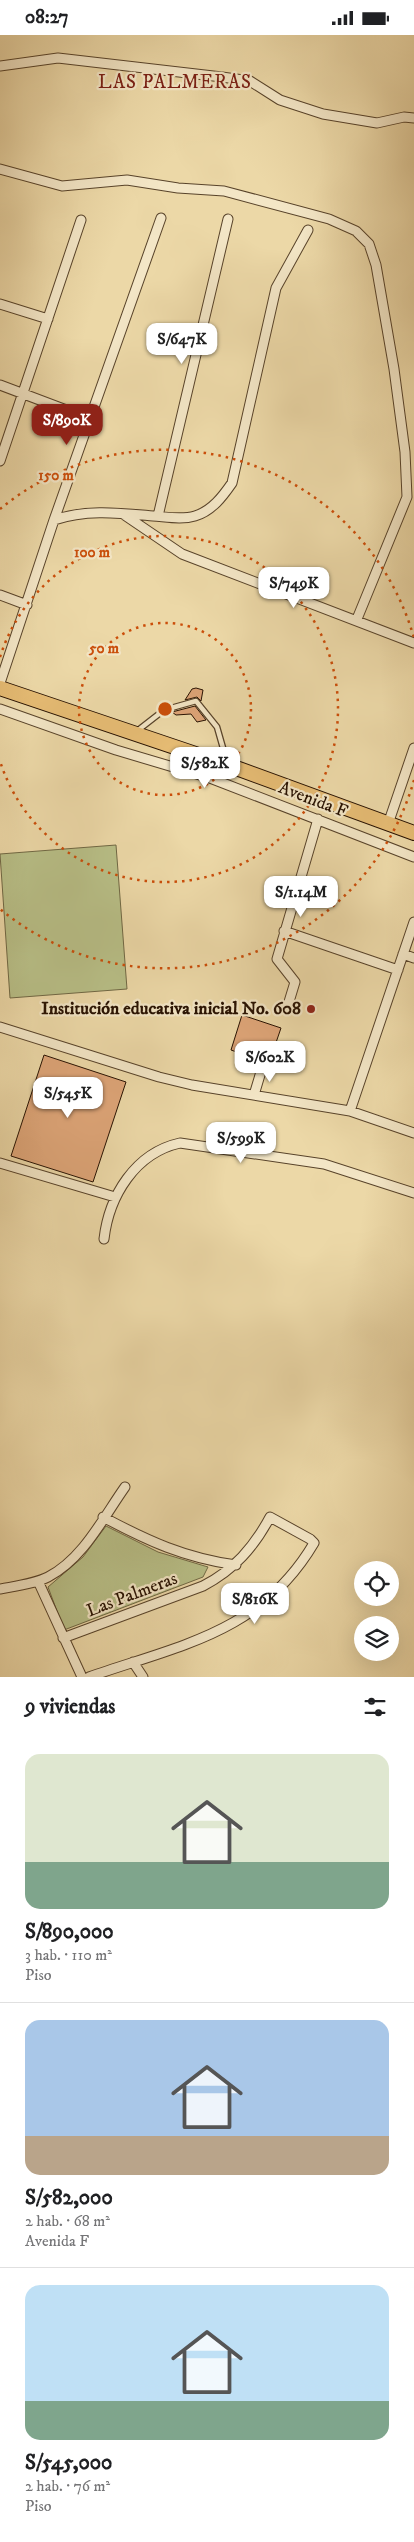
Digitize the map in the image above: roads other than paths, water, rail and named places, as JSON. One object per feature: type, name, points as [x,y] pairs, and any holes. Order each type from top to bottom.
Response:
[{"type":"main road","points":[[0,688],[228,765],[414,833]]},
{"type":"street","points":[[0,66],[58,58],[213,76],[250,81],[280,100],[323,114],[377,123],[404,117],[414,118]]},
{"type":"street","points":[[0,169],[62,186],[127,180],[178,188],[224,191],[329,219],[356,231],[369,244],[376,265],[394,369],[405,452],[407,497],[356,619]]},
{"type":"street","points":[[0,683],[54,520],[161,218]]},
{"type":"street","points":[[158,516],[228,219]]},
{"type":"street","points":[[0,461],[81,220]]},
{"type":"street","points":[[54,520],[82,513],[182,518],[197,515],[220,500],[232,483],[276,288],[308,230]]},
{"type":"street","points":[[0,304],[48,319]]},
{"type":"street","points":[[0,385],[90,419]]},
{"type":"street","points":[[123,514],[182,554],[356,619],[414,643]]},
{"type":"street","points":[[0,595],[27,605]]},
{"type":"street","name":"Avenida F","points":[[0,709],[73,733],[116,750],[210,778],[414,857]]},
{"type":"street","points":[[388,824],[414,748]]},
{"type":"street","points":[[288,1005],[296,982],[277,959],[318,819]]},
{"type":"street","points":[[350,1111],[414,922]]},
{"type":"street","points":[[284,931],[398,970]]},
{"type":"street","points":[[403,955],[414,959]]},
{"type":"street","points":[[0,1027],[159,1077],[350,1111],[414,1133]]},
{"type":"street","points":[[254,1095],[263,1065]]},
{"type":"street","points":[[104,1239],[106,1221],[115,1197],[130,1175],[146,1159],[163,1147],[180,1143],[324,1164],[414,1193]]},
{"type":"street","points":[[0,1163],[115,1197]]},
{"type":"street","points":[[0,1589],[38,1581],[62,1568],[75,1556],[125,1487]]},
{"type":"street","name":"Las Palmeras","points":[[103,1517],[173,1551],[211,1561],[236,1565]]},
{"type":"street","name":"Las Palmeras","points":[[64,1638],[203,1586],[220,1577],[236,1565],[255,1543],[270,1517],[314,1543],[300,1567],[285,1585],[250,1614],[222,1630],[133,1661]]},
{"type":"street","points":[[38,1581],[82,1677]]},
{"type":"street","points":[[89,1677],[133,1661],[143,1677]]},
{"type":"lane","points":[[133,733],[164,710],[196,701],[217,727],[222,750],[228,765]]},
{"type":"place","name":"Institución educativa inicial No. 608","points":[[311,1009]]},
{"type":"district","name":"LAS PALMERAS","points":[[175,82]]}]
